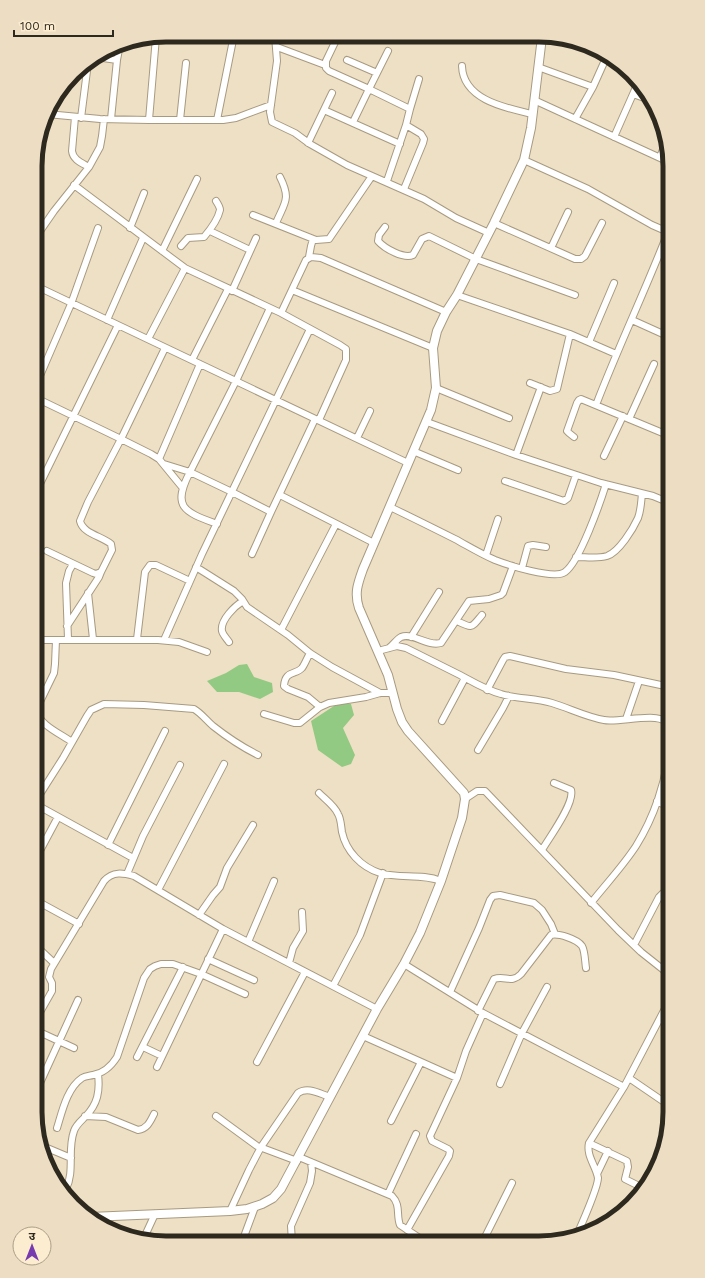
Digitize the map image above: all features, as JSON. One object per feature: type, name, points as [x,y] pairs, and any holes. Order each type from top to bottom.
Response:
[{"type":"street","points":[[217,120],[233,42]]},
{"type":"street","points":[[276,42],[276,72],[270,118],[272,122],[295,133],[308,143],[347,165],[387,181],[424,199],[456,218],[489,233]]},
{"type":"street","points":[[325,65],[335,42]]},
{"type":"street","points":[[100,1217],[230,1211],[255,1207],[273,1198],[281,1189],[298,1159],[377,1009],[404,964],[420,933],[441,881],[462,818],[465,799],[464,793],[408,731],[402,722],[392,693],[388,675],[356,600],[356,590],[374,543],[427,422],[435,398],[434,348],[438,331],[446,312],[476,259],[524,160],[532,114],[541,42]]},
{"type":"street","points":[[148,120],[155,43]]},
{"type":"street","points":[[277,47],[325,65],[329,71],[410,109]]},
{"type":"street","points":[[353,122],[388,51]]},
{"type":"street","points":[[111,119],[118,52]]},
{"type":"street","points":[[104,59],[117,60]]},
{"type":"street","points":[[347,60],[378,73]]},
{"type":"street","points":[[574,119],[593,87],[605,61]]},
{"type":"street","points":[[180,120],[186,63]]},
{"type":"street","points":[[462,66],[464,79],[469,87],[475,92],[498,105],[532,114]]},
{"type":"street","points":[[538,67],[593,87]]},
{"type":"street","points":[[87,71],[72,155],[75,159],[89,167]]},
{"type":"street","points":[[387,181],[406,125],[419,79]]},
{"type":"street","points":[[614,136],[635,88]]},
{"type":"street","points":[[308,143],[332,93]]},
{"type":"street","points":[[633,94],[642,97]]},
{"type":"street","points":[[534,100],[660,157],[662,152]]},
{"type":"street","points":[[53,115],[104,119],[217,120],[236,118],[271,105]]},
{"type":"street","points":[[324,110],[400,144]]},
{"type":"street","points":[[42,228],[89,167],[100,147],[104,119]]},
{"type":"street","points":[[404,190],[424,139],[422,134],[406,125]]},
{"type":"street","points":[[524,160],[588,189],[652,225],[663,228]]},
{"type":"street","points":[[254,215],[313,239],[329,239],[372,176]]},
{"type":"street","points":[[276,223],[287,196],[286,188],[280,177]]},
{"type":"street","points":[[162,251],[197,179]]},
{"type":"street","points":[[74,185],[185,268],[281,313],[346,349],[346,360],[271,512],[252,554]]},
{"type":"street","points":[[130,228],[144,193]]},
{"type":"street","points":[[181,246],[188,238],[204,237],[210,230],[220,211],[216,201]]},
{"type":"street","points":[[551,248],[568,212]]},
{"type":"street","points":[[494,223],[575,258],[581,259],[602,223]]},
{"type":"street","points":[[386,227],[378,235],[378,241],[384,246],[404,256],[413,255],[422,239],[429,236],[476,259],[575,295]]},
{"type":"street","points":[[42,371],[71,304],[98,228]]},
{"type":"street","points":[[210,230],[250,250]]},
{"type":"street","points":[[108,320],[143,238]]},
{"type":"street","points":[[192,360],[256,238]]},
{"type":"street","points":[[281,313],[306,260],[309,257],[313,239]]},
{"type":"street","points":[[596,405],[616,354],[632,320],[663,245]]},
{"type":"street","points":[[309,257],[312,256],[321,258],[446,312]]},
{"type":"street","points":[[148,339],[185,268]]},
{"type":"street","points":[[589,342],[614,283]]},
{"type":"street","points":[[42,289],[408,463]]},
{"type":"street","points":[[292,290],[434,348]]},
{"type":"street","points":[[456,295],[570,334],[616,354]]},
{"type":"street","points":[[217,524],[200,518],[185,510],[181,500],[182,487],[236,381],[270,308]]},
{"type":"street","points":[[632,320],[663,334]]},
{"type":"street","points":[[42,480],[118,325]]},
{"type":"street","points":[[164,640],[196,567],[310,330]]},
{"type":"street","points":[[530,383],[550,390],[558,389],[570,334]]},
{"type":"street","points":[[67,626],[101,572],[111,552],[111,544],[87,530],[83,527],[80,521],[165,348]]},
{"type":"street","points":[[161,461],[200,364]]},
{"type":"street","points":[[604,456],[654,364]]},
{"type":"street","points":[[516,455],[540,387]]},
{"type":"street","points":[[436,388],[509,418]]},
{"type":"street","points":[[574,436],[569,433],[568,430],[579,400],[596,405],[663,433]]},
{"type":"street","points":[[42,401],[151,454],[161,461],[190,472],[271,512]]},
{"type":"street","points":[[357,438],[370,411]]},
{"type":"street","points":[[427,422],[516,455],[576,475],[663,501]]},
{"type":"street","points":[[413,452],[458,470]]},
{"type":"street","points":[[161,461],[182,487]]},
{"type":"street","points":[[506,481],[564,501],[568,498],[576,475]]},
{"type":"street","points":[[390,506],[486,555],[513,566],[559,574],[565,572],[571,566],[576,557],[596,514],[606,484]]},
{"type":"street","points":[[576,557],[600,558],[608,556],[614,552],[631,530],[638,518],[642,494]]},
{"type":"street","points":[[280,495],[374,543]]},
{"type":"street","points":[[486,555],[498,519]]},
{"type":"street","points":[[281,630],[336,524]]},
{"type":"street","points":[[522,568],[528,546],[533,545],[546,548]]},
{"type":"street","points":[[47,551],[93,573],[96,574],[101,572]]},
{"type":"street","points":[[68,639],[67,578],[73,564]]},
{"type":"street","points":[[137,639],[145,572],[147,567],[150,565],[156,565],[190,581]]},
{"type":"street","points":[[390,648],[399,638],[406,636],[433,644],[441,643],[469,601],[489,599],[503,593],[513,566]]},
{"type":"street","points":[[196,567],[234,591],[243,600],[247,607],[281,630],[310,653],[332,667],[380,693]]},
{"type":"street","points":[[411,637],[439,592]]},
{"type":"street","points":[[88,593],[93,639]]},
{"type":"street","points":[[229,642],[223,633],[222,625],[233,608],[243,600]]},
{"type":"street","points":[[457,621],[473,626],[482,615]]},
{"type":"street","points":[[42,640],[164,640],[189,645],[207,652]]},
{"type":"street","points":[[42,698],[54,674],[56,640]]},
{"type":"street","points":[[378,651],[397,646],[406,648],[487,690],[509,696],[551,702],[604,720],[613,721],[652,718],[663,720]]},
{"type":"street","points":[[310,653],[302,669],[289,675],[284,686],[308,697],[320,707]]},
{"type":"street","points":[[487,690],[503,660],[510,656],[566,669],[614,675],[663,686]]},
{"type":"street","points":[[442,721],[465,678]]},
{"type":"street","points":[[626,719],[639,681]]},
{"type":"street","points":[[264,714],[294,723],[300,723],[320,707],[342,700],[366,697],[380,693],[392,693]]},
{"type":"street","points":[[478,750],[509,696]]},
{"type":"street","points":[[42,791],[87,716],[91,710],[97,706],[110,704],[188,708],[198,712],[213,726],[232,740],[258,755]]},
{"type":"street","points":[[42,721],[72,742]]},
{"type":"street","points":[[108,845],[165,731]]},
{"type":"street","points":[[158,890],[224,764]]},
{"type":"street","points":[[127,874],[133,858],[180,765]]},
{"type":"street","points":[[591,903],[635,847],[651,818],[663,779]]},
{"type":"street","points":[[542,850],[557,826],[572,796],[571,790],[554,783]]},
{"type":"street","points":[[465,799],[477,791],[486,791],[591,903],[634,945],[663,969]]},
{"type":"street","points":[[319,793],[338,813],[345,842],[352,855],[372,869],[383,873],[418,876],[441,881]]},
{"type":"street","points":[[657,802],[663,805]]},
{"type":"street","points":[[42,807],[133,858]]},
{"type":"street","points":[[42,847],[58,817]]},
{"type":"street","points":[[199,915],[220,887],[227,868],[254,825]]},
{"type":"street","points":[[333,986],[360,936],[383,873]]},
{"type":"street","points":[[42,1009],[52,991],[53,987],[49,973],[54,963],[108,877],[112,874],[127,874],[134,876],[158,890],[223,930],[377,1009]]},
{"type":"street","points":[[248,942],[274,881]]},
{"type":"street","points":[[634,945],[659,897],[663,893]]},
{"type":"street","points":[[450,992],[492,896],[500,895],[534,903],[542,910],[551,924],[555,934]]},
{"type":"street","points":[[42,904],[79,924]]},
{"type":"street","points":[[289,963],[293,948],[303,931],[302,912]]},
{"type":"street","points":[[157,1067],[223,930]]},
{"type":"street","points":[[406,1230],[449,1156],[450,1151],[432,1141],[430,1136],[456,1078],[480,1012],[494,979],[516,979],[548,937],[555,934],[565,936],[582,946],[586,968]]},
{"type":"street","points":[[42,952],[54,963]]},
{"type":"street","points":[[208,959],[254,980]]},
{"type":"street","points":[[57,1128],[68,1096],[74,1086],[82,1078],[98,1074],[110,1066],[117,1057],[144,978],[150,969],[161,964],[173,964],[201,974],[245,994]]},
{"type":"street","points":[[404,964],[480,1012],[624,1087]]},
{"type":"street","points":[[137,1057],[183,968]]},
{"type":"street","points":[[257,1062],[305,972]]},
{"type":"street","points":[[500,1084],[522,1033],[547,987]]},
{"type":"street","points":[[42,1075],[60,1041],[78,1000]]},
{"type":"street","points":[[580,1229],[597,1183],[596,1174],[589,1154],[589,1143],[624,1087],[663,1012]]},
{"type":"street","points":[[42,1033],[74,1048]]},
{"type":"street","points":[[363,1036],[456,1078]]},
{"type":"street","points":[[143,1047],[162,1056]]},
{"type":"street","points":[[391,1122],[421,1062]]},
{"type":"street","points":[[67,1186],[70,1179],[74,1131],[78,1124],[86,1116],[98,1095],[98,1074]]},
{"type":"street","points":[[629,1078],[663,1101]]},
{"type":"street","points":[[230,1211],[248,1170],[261,1147],[298,1092],[301,1090],[306,1090],[330,1097]]},
{"type":"street","points":[[86,1116],[106,1117],[138,1130],[142,1130],[149,1124],[154,1114]]},
{"type":"street","points":[[216,1116],[261,1147],[311,1162],[388,1194],[396,1200],[398,1205],[398,1221],[400,1225],[416,1236]]},
{"type":"street","points":[[388,1194],[416,1134]]},
{"type":"street","points":[[589,1143],[627,1161],[628,1167],[625,1179],[638,1186]]},
{"type":"street","points":[[48,1148],[71,1158]]},
{"type":"street","points":[[596,1174],[608,1152]]},
{"type":"street","points":[[292,1236],[291,1226],[310,1183],[312,1172],[311,1162]]},
{"type":"street","points":[[486,1236],[512,1184]]},
{"type":"street","points":[[244,1236],[255,1207]]},
{"type":"street","points":[[146,1234],[155,1214]]},
{"type":"shaded area","points":[[247,664],[254,677],[272,683],[273,692],[260,699],[239,692],[217,692],[207,681],[226,673],[239,665]]},
{"type":"shaded area","points":[[340,702],[351,704],[354,715],[343,728],[355,755],[351,764],[342,767],[318,750],[311,721]]}]
